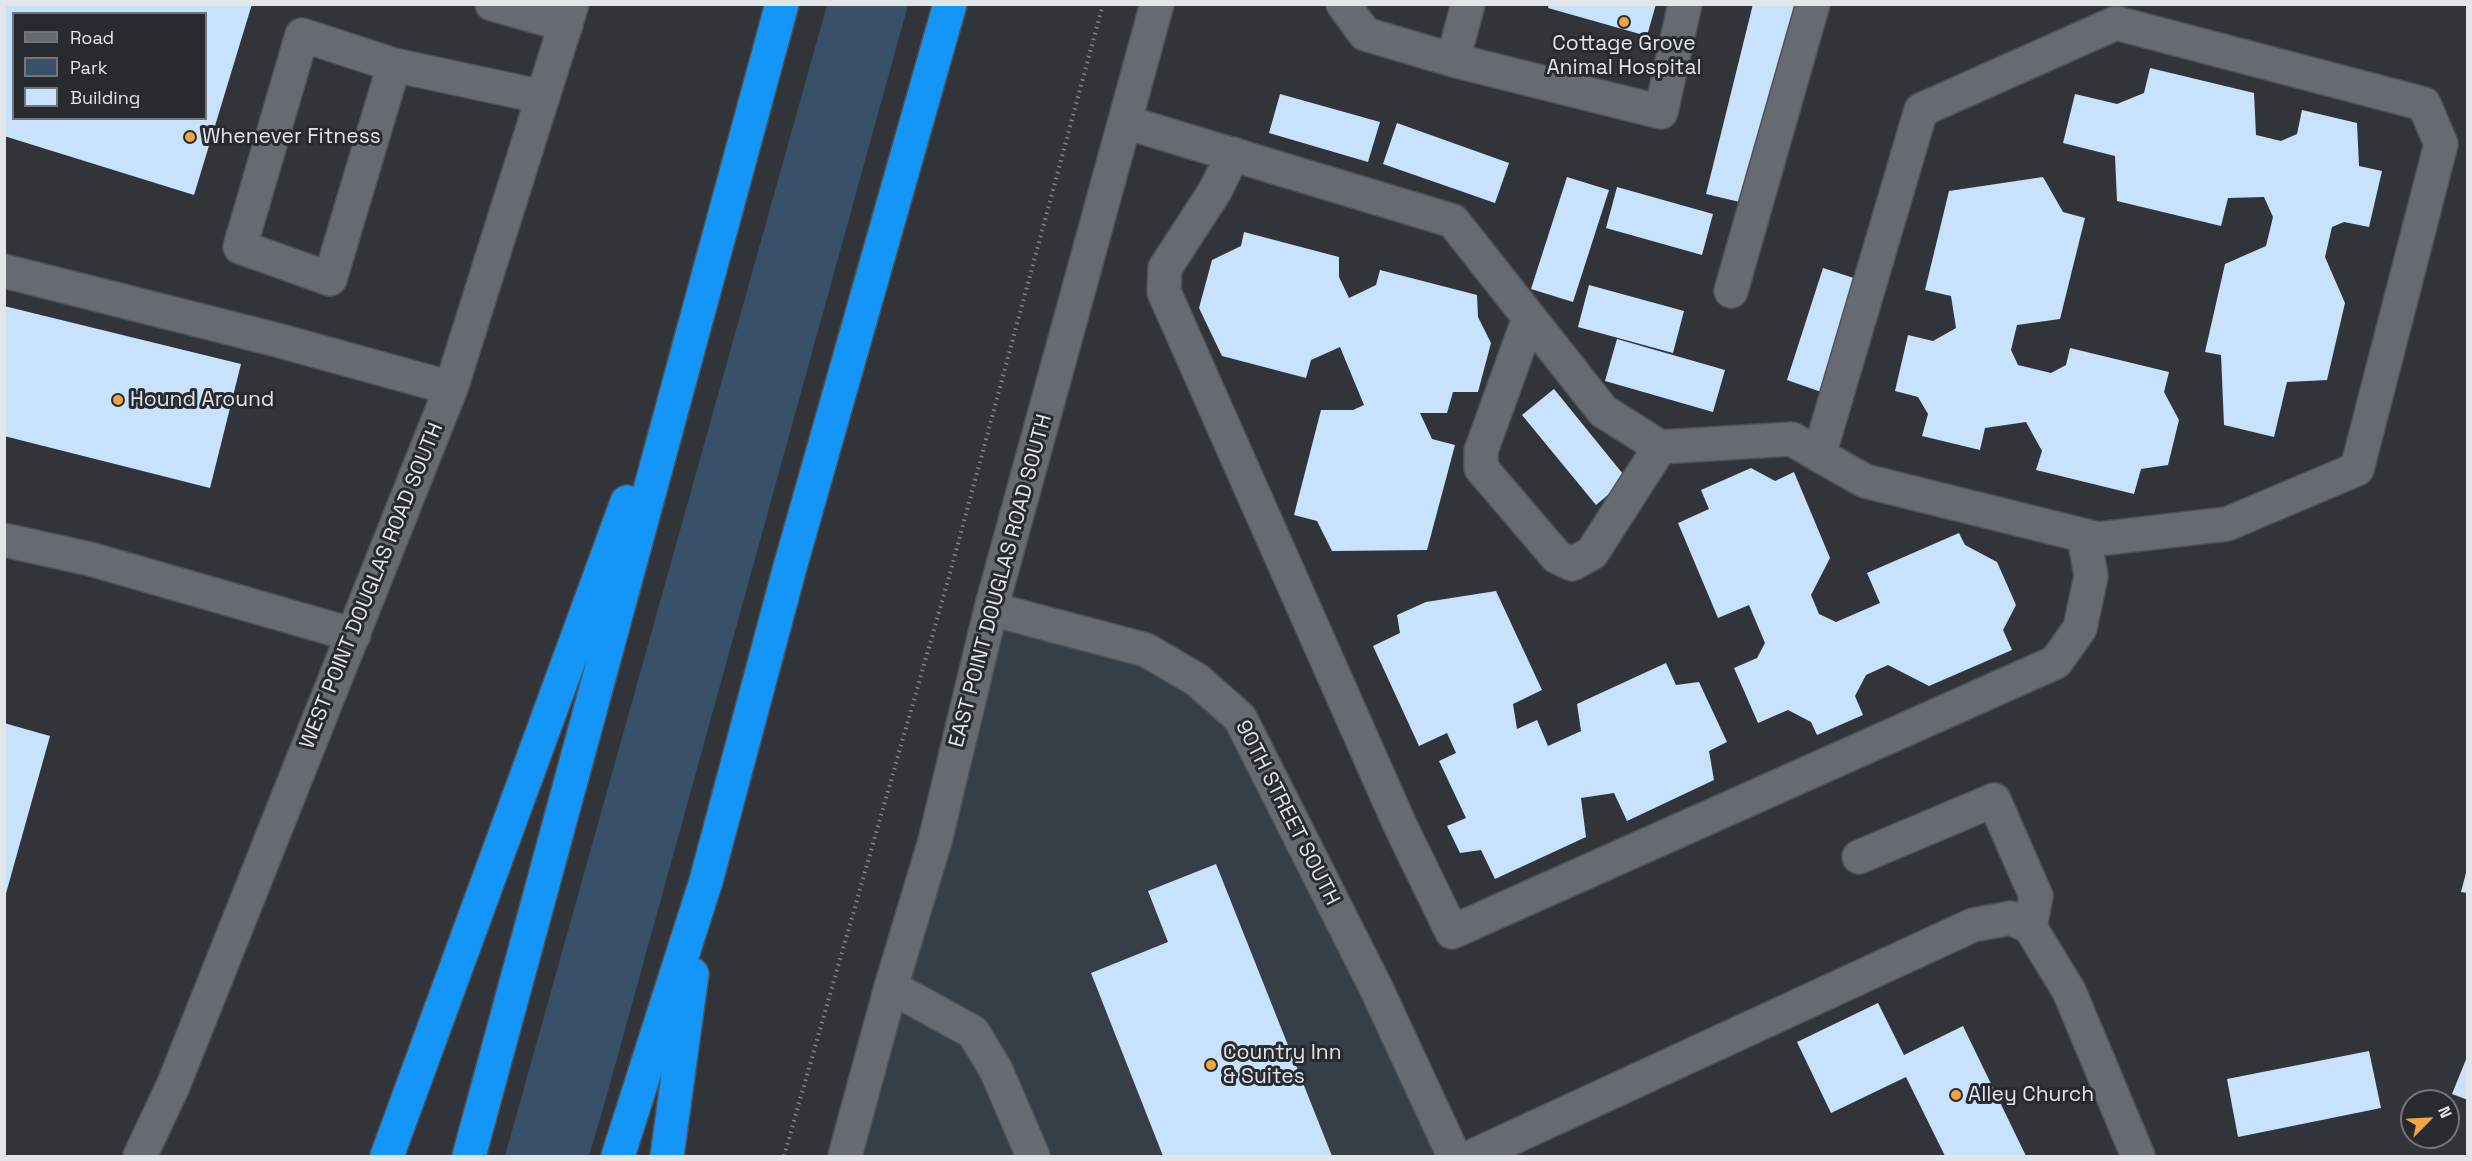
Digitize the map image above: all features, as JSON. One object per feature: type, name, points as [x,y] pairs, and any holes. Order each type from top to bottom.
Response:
[{"type":"highway","points":[[470,1156],[782,4]]},
{"type":"highway","points":[[618,1156],[705,881],[950,4]]},
{"type":"highway","points":[[387,1156],[703,295]]},
{"type":"highway","points":[[667,1156],[705,881]]},
{"type":"street","points":[[492,4],[569,15]]},
{"type":"street","name":"EAST POINT DOUGLAS ROAD SOUTH","points":[[845,1156],[891,987],[935,841],[991,609],[1157,4]]},
{"type":"street","points":[[1343,4],[1365,34],[1453,60],[1661,112],[1685,4]]},
{"type":"street","points":[[1453,60],[1468,4]]},
{"type":"street","points":[[1731,291],[1813,4]]},
{"type":"street","name":"WEST POINT DOUGLAS ROAD SOUTH","points":[[140,1156],[173,1086],[451,388],[569,15]]},
{"type":"street","points":[[1125,122],[1453,221],[1603,411],[1660,447],[1792,439],[1865,481],[2098,539],[2227,525],[2357,469],[2440,144],[2424,104],[2116,23],[1921,110],[1819,454]]},
{"type":"street","points":[[394,65],[330,279],[240,247],[302,35],[394,65],[543,97]]},
{"type":"street","points":[[1233,154],[1215,191],[1165,268],[1164,292],[1400,825],[1452,932],[2056,662],[2080,628],[2091,576],[2084,536]]},
{"type":"street","points":[[4,271],[278,340],[451,388]]},
{"type":"street","points":[[1529,318],[1481,451],[1481,468],[1557,557],[1572,564],[1592,553],[1660,447]]},
{"type":"street","points":[[4,540],[90,559],[354,635]]},
{"type":"street","name":"90TH STREET SOUTH","points":[[991,609],[1146,650],[1197,680],[1240,718],[1376,988],[1454,1156]]},
{"type":"street","points":[[1858,857],[1994,800],[2036,896],[2030,927]]},
{"type":"street","points":[[1473,1156],[1973,925],[2011,918],[2030,927],[2069,991],[2138,1156]]},
{"type":"street","points":[[891,987],[973,1032],[996,1070],[1033,1156]]},
{"type":"path","points":[[784,1156],[949,577],[1103,4]]},
{"type":"shaded area","points":[[991,609],[1146,650],[1240,718],[1454,1156],[845,1156]]},
{"type":"green space","points":[[827,5],[908,5],[606,1098],[589,1156],[505,1156]]},
{"type":"building","points":[[4,4],[252,4],[194,195],[4,136]]},
{"type":"building","name":"Cottage Grove Animal Hospital","points":[[1549,4],[1656,4],[1647,36],[1548,8]]},
{"type":"building","points":[[1753,4],[1797,4],[1748,204],[1706,194]]},
{"type":"building","points":[[2150,68],[2254,93],[2256,135],[2281,141],[2297,134],[2302,110],[2357,123],[2359,166],[2382,171],[2369,227],[2344,222],[2332,227],[2325,257],[2345,303],[2327,380],[2287,382],[2274,437],[2224,425],[2221,355],[2205,352],[2225,264],[2266,246],[2273,217],[2264,197],[2228,198],[2221,226],[2117,201],[2115,156],[2063,143],[2075,94],[2117,104],[2144,93]]},
{"type":"building","points":[[1280,94],[1380,122],[1368,162],[1269,133]]},
{"type":"building","points":[[1397,123],[1509,163],[1495,203],[1383,164]]},
{"type":"building","points":[[1567,177],[1609,190],[1573,302],[1531,289]]},
{"type":"building","points":[[2043,177],[2063,212],[2085,218],[2060,319],[2017,325],[2011,350],[2018,365],[2051,373],[2066,365],[2070,348],[2169,372],[2164,392],[2179,420],[2168,465],[2141,469],[2134,494],[2036,470],[2042,451],[2026,422],[1985,428],[1980,450],[1922,436],[1928,414],[1918,397],[1895,391],[1908,335],[1933,341],[1956,328],[1951,296],[1925,290],[1949,191]]},
{"type":"building","points":[[1617,187],[1713,214],[1702,255],[1606,228]]},
{"type":"building","points":[[1244,232],[1339,257],[1339,277],[1349,298],[1376,285],[1380,270],[1477,295],[1478,317],[1491,343],[1478,392],[1453,392],[1447,413],[1420,413],[1432,439],[1455,445],[1427,550],[1332,551],[1317,521],[1294,515],[1321,410],[1353,410],[1364,405],[1340,347],[1311,360],[1306,378],[1222,356],[1199,308],[1212,260],[1241,246]]},
{"type":"building","points":[[1823,268],[1863,281],[1827,394],[1787,380]]},
{"type":"building","points":[[1589,285],[1684,311],[1673,353],[1578,327]]},
{"type":"building","name":"Hound Around","points":[[4,306],[241,364],[210,488],[4,436]]},
{"type":"building","points":[[1617,339],[1725,370],[1713,412],[1605,381]]},
{"type":"building","points":[[1554,389],[1627,479],[1596,505],[1522,415]]},
{"type":"building","points":[[1751,468],[1775,481],[1794,472],[1830,558],[1811,595],[1819,614],[1836,622],[1880,603],[1867,573],[1959,533],[1965,545],[1997,562],[2016,605],[2003,630],[2012,650],[1929,686],[1888,665],[1866,675],[1855,696],[1863,715],[1817,735],[1811,722],[1788,710],[1758,723],[1734,668],[1757,658],[1765,643],[1749,605],[1718,618],[1678,523],[1709,509],[1701,490]]},
{"type":"building","points":[[1496,591],[1542,690],[1513,704],[1517,729],[1537,720],[1548,746],[1581,731],[1577,704],[1666,663],[1676,685],[1699,682],[1727,742],[1709,751],[1714,780],[1627,821],[1614,793],[1581,798],[1586,837],[1495,879],[1481,850],[1460,853],[1447,826],[1466,818],[1439,761],[1456,753],[1447,733],[1419,746],[1373,646],[1400,633],[1397,615],[1426,602]]},
{"type":"building","points":[[4,723],[50,736],[5,897],[4,897]]},
{"type":"building","name":"Country Inn & Suites","points":[[1216,864],[1332,1156],[1163,1156],[1091,973],[1168,942],[1148,891]]},
{"type":"building","points":[[2468,869],[2468,893],[2461,892]]},
{"type":"building","name":"Alley Church","points":[[1878,1003],[1904,1055],[1963,1026],[2026,1156],[1945,1156],[1906,1077],[1831,1113],[1797,1042]]},
{"type":"building","points":[[2369,1051],[2381,1108],[2238,1137],[2227,1079]]},
{"type":"building","points":[[2468,1057],[2468,1100],[2460,1097],[2460,1089],[2454,1089]]},
{"type":"place","name":"Cottage Grove Animal Hospital","points":[[1624,22]]},
{"type":"place","name":"Whenever Fitness","points":[[190,137]]},
{"type":"place","name":"Hound Around","points":[[118,400]]},
{"type":"place","name":"Country Inn & Suites","points":[[1211,1065]]},
{"type":"place","name":"Alley Church","points":[[1956,1095]]}]
